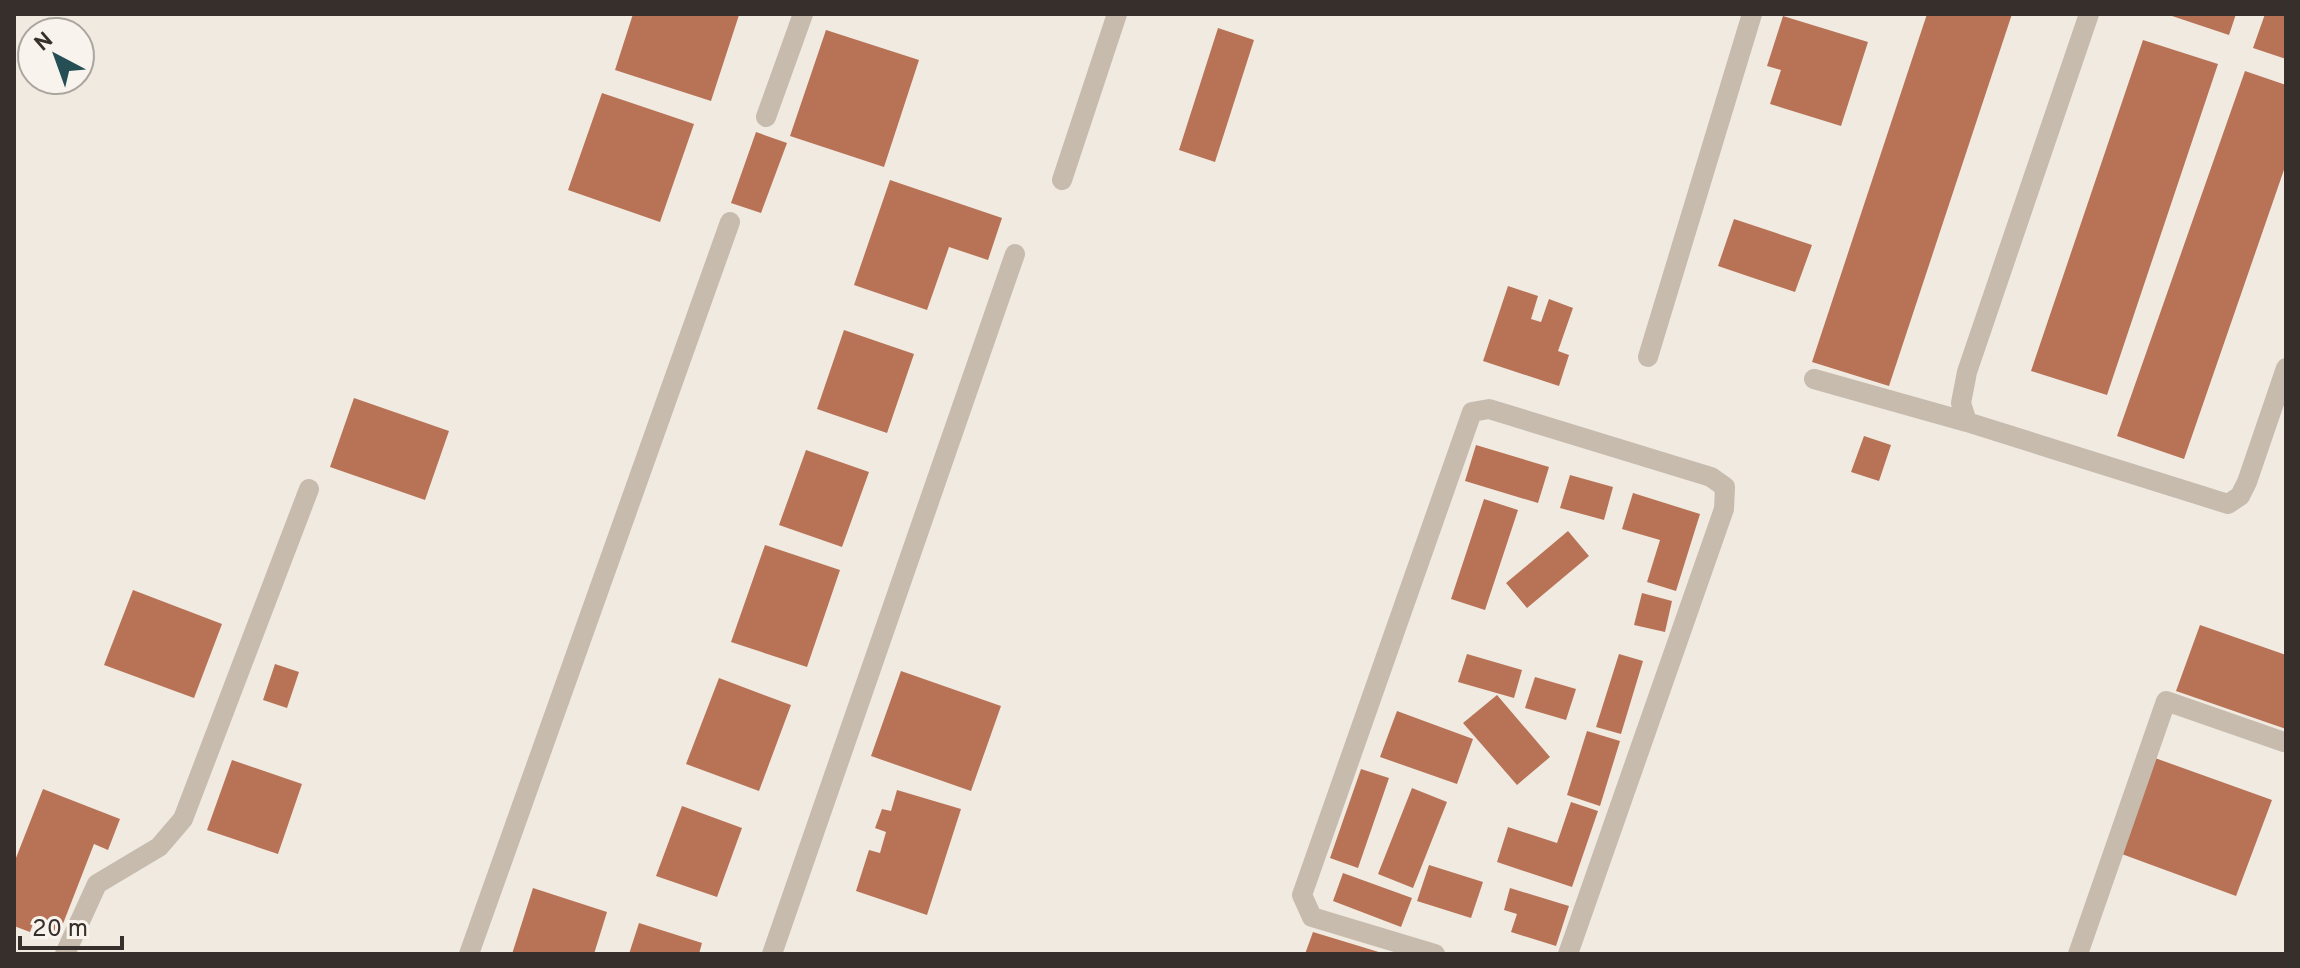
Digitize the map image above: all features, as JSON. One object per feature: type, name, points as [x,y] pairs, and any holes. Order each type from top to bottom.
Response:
[{"type":"street","points":[[766,117],[803,14]]},
{"type":"street","points":[[1062,180],[1117,14]]},
{"type":"street","points":[[1648,357],[1752,14]]},
{"type":"street","points":[[1967,422],[1961,403],[1967,372],[2089,14]]},
{"type":"street","points":[[469,954],[730,222]]},
{"type":"street","points":[[772,954],[1015,254]]},
{"type":"street","points":[[1814,379],[1967,422],[2228,504],[2240,496],[2247,482],[2286,368]]},
{"type":"street","points":[[1435,954],[1312,917],[1302,895],[1472,412],[1489,409],[1711,477],[1725,487],[1724,509],[1568,954]]},
{"type":"street","points":[[65,954],[97,884],[159,847],[183,819],[309,489]]},
{"type":"street","points":[[2078,954],[2166,701],[2284,742]]},
{"type":"building","points":[[633,14],[739,15],[711,101],[615,70]]},
{"type":"building","points":[[1927,14],[2012,14],[1889,386],[1812,362]]},
{"type":"building","points":[[2166,14],[2236,14],[2229,35]]},
{"type":"building","points":[[2265,14],[2286,14],[2286,59],[2253,48]]},
{"type":"building","points":[[1783,16],[1868,42],[1841,126],[1770,104],[1781,70],[1767,66]]},
{"type":"building","points":[[1218,28],[1254,40],[1215,162],[1179,150]]},
{"type":"building","points":[[826,30],[919,60],[884,167],[790,136]]},
{"type":"building","points":[[2143,40],[2218,64],[2107,395],[2031,371]]},
{"type":"building","points":[[2245,71],[2286,85],[2286,164],[2184,459],[2117,436]]},
{"type":"building","points":[[602,93],[694,124],[660,222],[568,190]]},
{"type":"building","points":[[756,132],[787,143],[761,213],[731,203]]},
{"type":"building","points":[[890,180],[1002,218],[988,260],[949,247],[927,310],[854,285]]},
{"type":"building","points":[[1734,219],[1812,245],[1795,292],[1718,266]]},
{"type":"building","points":[[1508,286],[1538,296],[1531,319],[1541,322],[1549,299],[1573,308],[1558,351],[1569,355],[1559,386],[1483,361]]},
{"type":"building","points":[[844,330],[914,354],[887,433],[817,409]]},
{"type":"building","points":[[354,398],[449,431],[425,500],[330,467]]},
{"type":"building","points":[[1864,436],[1891,445],[1879,481],[1851,472]]},
{"type":"building","points":[[1476,445],[1549,467],[1538,503],[1465,481]]},
{"type":"building","points":[[806,450],[869,472],[842,547],[779,525]]},
{"type":"building","points":[[1570,475],[1613,487],[1604,520],[1560,508]]},
{"type":"building","points":[[1633,493],[1700,514],[1676,591],[1647,582],[1660,540],[1622,529]]},
{"type":"building","points":[[1484,499],[1518,510],[1485,610],[1451,599]]},
{"type":"building","points":[[1568,531],[1589,556],[1527,608],[1506,583]]},
{"type":"building","points":[[765,545],[840,570],[807,667],[731,642]]},
{"type":"building","points":[[133,590],[222,624],[194,698],[104,665]]},
{"type":"building","points":[[1642,593],[1672,601],[1665,632],[1634,625]]},
{"type":"building","points":[[2200,625],[2286,655],[2286,729],[2176,691]]},
{"type":"building","points":[[1467,654],[1522,670],[1514,698],[1458,682]]},
{"type":"building","points":[[1619,654],[1643,661],[1621,734],[1596,727]]},
{"type":"building","points":[[275,664],[299,672],[287,708],[263,700]]},
{"type":"building","points":[[901,671],[1001,706],[971,791],[871,756]]},
{"type":"building","points":[[1535,677],[1576,689],[1566,720],[1525,708]]},
{"type":"building","points":[[719,678],[791,705],[759,791],[686,764]]},
{"type":"building","points":[[1497,695],[1550,757],[1517,785],[1463,723]]},
{"type":"building","points":[[1397,711],[1473,739],[1457,784],[1380,757]]},
{"type":"building","points":[[1587,731],[1620,741],[1600,806],[1567,795]]},
{"type":"building","points":[[2155,758],[2272,800],[2236,896],[2119,853]]},
{"type":"building","points":[[232,760],[302,784],[278,854],[207,830]]},
{"type":"building","points":[[1361,769],[1389,778],[1358,868],[1330,858]]},
{"type":"building","points":[[1412,788],[1447,802],[1413,888],[1378,874]]},
{"type":"building","points":[[43,789],[120,819],[108,850],[94,844],[59,934],[33,924],[30,932],[14,926],[14,863]]},
{"type":"building","points":[[897,790],[961,809],[927,915],[856,891],[869,850],[880,853],[886,832],[875,828],[882,809],[891,811]]},
{"type":"building","points":[[1571,802],[1598,811],[1572,887],[1497,862],[1508,827],[1557,843]]},
{"type":"building","points":[[682,806],[742,828],[717,897],[656,876]]},
{"type":"building","points":[[1429,865],[1483,882],[1471,918],[1417,901]]},
{"type":"building","points":[[1343,873],[1412,898],[1401,927],[1333,901]]},
{"type":"building","points":[[533,888],[607,912],[594,954],[512,954]]},
{"type":"building","points":[[1510,888],[1569,906],[1556,946],[1511,932],[1517,914],[1504,910]]},
{"type":"building","points":[[639,923],[702,943],[699,954],[629,954]]},
{"type":"building","points":[[1313,932],[1382,953],[1382,954],[1305,954]]}]
